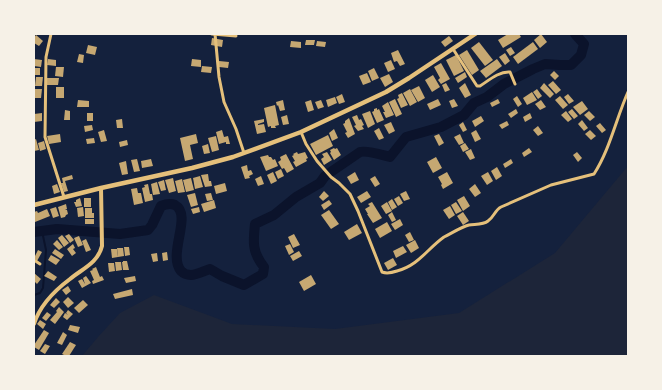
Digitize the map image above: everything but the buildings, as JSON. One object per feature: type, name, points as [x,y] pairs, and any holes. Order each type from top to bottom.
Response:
[{"type":"main road","points":[[34,205],[100,188],[192,168],[244,153],[300,132],[386,92],[475,34]]},
{"type":"street","points":[[51,34],[46,57],[46,137],[64,197]]},
{"type":"street","points":[[236,36],[214,34],[224,102],[244,153]]},
{"type":"street","points":[[453,49],[477,86],[504,72],[510,72],[515,84]]},
{"type":"street","points":[[300,132],[312,155],[324,170],[350,194],[382,272],[385,274],[404,269],[415,263],[443,238],[460,228],[487,222],[497,209],[501,207],[551,185],[594,174],[614,131],[628,92]]},
{"type":"street","points":[[34,324],[40,308],[48,299],[70,279],[90,265],[98,256],[102,246],[100,188]]},
{"type":"street","points":[[34,260],[40,264]]},
{"type":"shaded area","points":[[628,166],[628,356],[82,356],[120,313],[154,295],[232,324],[335,329],[459,313],[555,253]]},
{"type":"waterway","points":[[34,232],[57,229],[120,234],[148,230],[161,206],[173,204],[180,210],[182,217],[177,255],[177,264],[181,271],[191,275],[210,269],[244,285],[263,274],[264,267],[254,247],[255,224],[274,215],[296,197],[320,183],[325,176],[360,152],[370,152],[390,157],[406,137],[441,127],[464,115],[474,103],[533,69],[545,64],[571,65],[581,55],[584,44],[575,34]]},
{"type":"waterway","points":[[34,295],[40,293],[43,288],[46,250],[42,231]]}]
